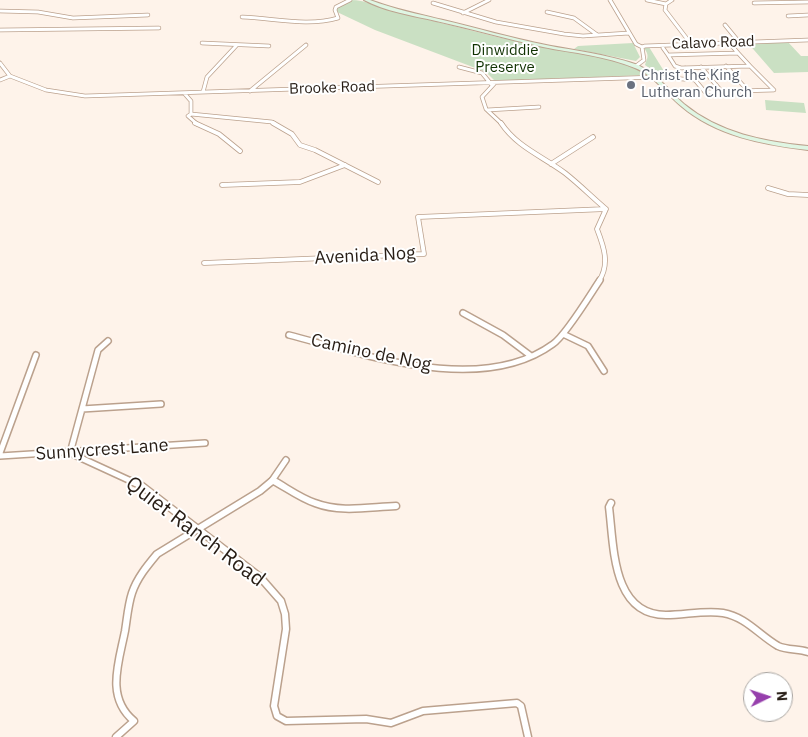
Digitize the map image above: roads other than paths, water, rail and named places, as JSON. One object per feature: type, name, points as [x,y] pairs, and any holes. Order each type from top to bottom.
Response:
[{"type":"main road","points":[[366,0],[399,12],[448,22],[494,36],[595,55],[636,66],[657,78],[674,98],[689,111],[705,120],[749,138],[808,148]]},
{"type":"street","points":[[242,17],[271,18],[310,23],[331,21],[338,18],[335,10],[336,7],[350,0]]},
{"type":"street","points":[[464,13],[489,0]]},
{"type":"street","points":[[610,0],[636,44],[642,47],[644,60],[636,66]]},
{"type":"street","points":[[646,0],[666,4],[672,0]]},
{"type":"street","points":[[754,3],[808,2]]},
{"type":"street","points":[[433,3],[496,22],[564,34],[583,36],[629,33]]},
{"type":"street","points":[[666,4],[665,10],[692,44],[704,54]]},
{"type":"street","points":[[0,11],[38,12],[73,18],[148,15]]},
{"type":"street","points":[[548,12],[573,17],[581,21],[596,34]]},
{"type":"street","points":[[788,16],[808,15]]},
{"type":"street","points":[[724,25],[738,42]]},
{"type":"street","points":[[0,30],[159,28]]},
{"type":"street","name":"Calavo Road","points":[[642,47],[650,45],[808,40]]},
{"type":"street","points":[[202,43],[269,46]]},
{"type":"street","points":[[699,43],[706,52],[704,54]]},
{"type":"street","points":[[250,91],[306,45]]},
{"type":"street","points":[[203,92],[207,76],[215,70],[236,46]]},
{"type":"street","points":[[685,68],[705,92],[774,90],[732,46]]},
{"type":"street","points":[[663,48],[675,66],[685,68],[750,66]]},
{"type":"street","points":[[668,56],[739,53]]},
{"type":"street","points":[[0,63],[10,76],[0,80]]},
{"type":"street","points":[[459,66],[481,72],[493,83],[482,97],[487,110],[501,122],[508,133],[522,146],[579,184],[606,209]]},
{"type":"street","points":[[726,66],[748,91]]},
{"type":"street","points":[[701,67],[722,92]]},
{"type":"street","name":"Brooke Road","points":[[10,76],[29,86],[71,95],[657,78],[695,80]]},
{"type":"street","points":[[184,93],[191,101],[192,114],[188,116],[191,121],[222,137],[230,146],[240,151]]},
{"type":"street","points":[[487,110],[538,107]]},
{"type":"street","points":[[192,114],[272,122],[292,134],[300,145],[316,150],[378,182]]},
{"type":"street","points":[[551,164],[593,137]]},
{"type":"street","points":[[222,185],[300,182],[344,164]]},
{"type":"street","points":[[768,188],[788,194],[808,195]]},
{"type":"street","name":"Avenida Nog","points":[[204,263],[424,254],[418,217],[606,209]]},
{"type":"street","name":"Camino de Nog","points":[[290,335],[425,367],[493,368],[512,364],[554,343],[563,334],[607,268],[605,251],[597,229],[606,209]]},
{"type":"street","points":[[463,313],[503,334],[531,356]]},
{"type":"street","points":[[563,334],[588,346],[604,370]]},
{"type":"street","points":[[70,453],[98,350],[108,341]]},
{"type":"street","points":[[0,455],[36,355]]},
{"type":"street","points":[[82,409],[161,404]]},
{"type":"street","name":"Sunnycrest Lane","points":[[0,455],[70,453],[115,448],[205,443]]},
{"type":"street","name":"Quiet Ranch Road","points":[[70,453],[142,486],[195,529],[260,577],[281,601],[285,614],[286,629],[274,706],[276,716],[286,721],[366,718],[391,723],[423,711],[517,703],[520,706],[528,737]]},
{"type":"street","points":[[116,737],[134,721],[126,716],[116,693],[115,681],[132,594],[144,569],[157,554],[260,491],[273,480],[286,460]]},
{"type":"street","points":[[273,480],[314,503],[329,507],[342,509],[396,506]]},
{"type":"street","points":[[611,503],[609,507],[621,579],[628,598],[637,606],[648,613],[666,615],[716,612],[728,614],[745,622],[780,647],[792,647],[808,652]]},
{"type":"place","name":"Christ the King Lutheran Church","points":[[631,85]]},
{"type":"park label","name":"Dinwiddie Preserve","points":[[505,60]]}]
